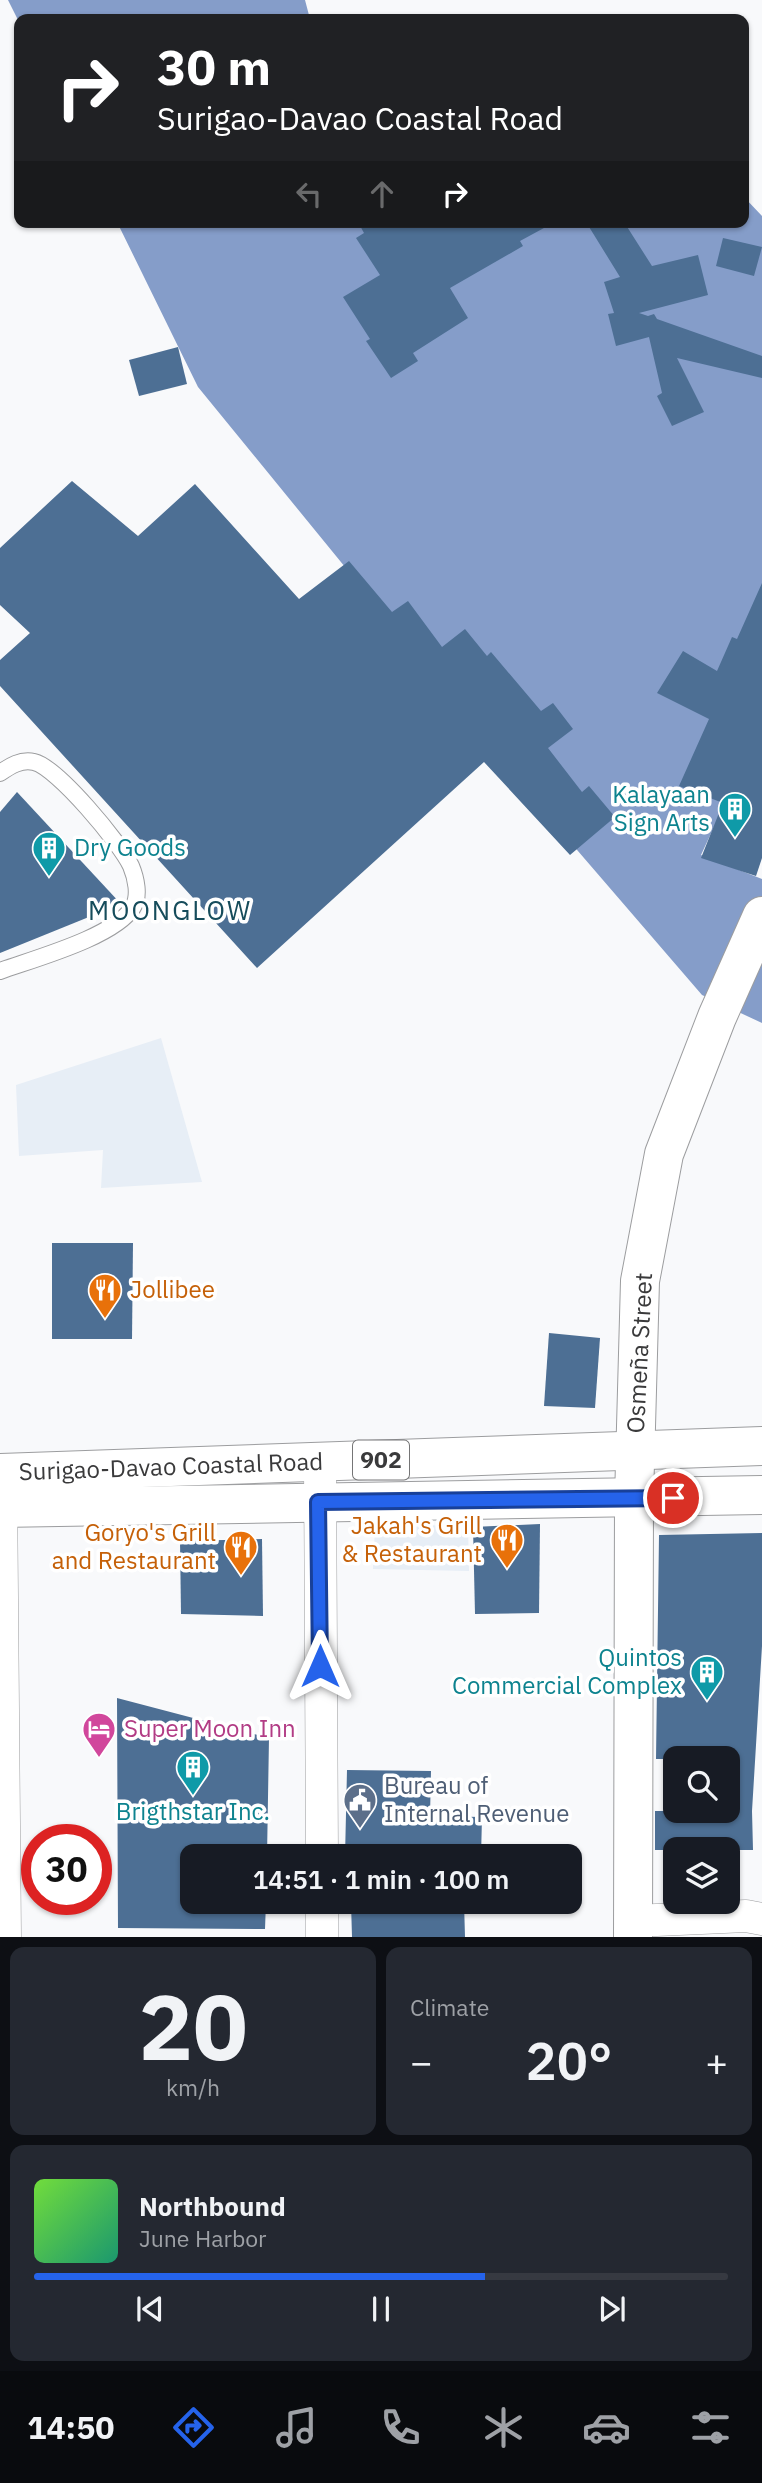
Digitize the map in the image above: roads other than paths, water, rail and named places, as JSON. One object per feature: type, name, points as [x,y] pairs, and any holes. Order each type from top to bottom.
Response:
[{"type":"main road","name":"Osmeña Street","points":[[634,1929],[634,1499],[640,1282],[664,1154],[717,1017],[762,916]]},
{"type":"main road","name":"Surigao-Davao Coastal Road","points":[[1,1491],[320,1462],[762,1446]]},
{"type":"main road","name":"Surigao-Davao Coastal Road","points":[[1,1491],[318,1502],[762,1495]]},
{"type":"street","points":[[320,1462],[318,1502],[322,1844]]},
{"type":"street","points":[[1,1491],[5,1937]]},
{"type":"street","points":[[322,1914],[322,1937]]},
{"type":"street","points":[[634,1929],[746,1916],[762,1919]]},
{"type":"lane","points":[[0,773],[14,764],[34,762],[56,775],[114,839],[125,858],[137,890],[134,906],[121,920],[99,933],[0,971]]},
{"type":"water","points":[[8,0],[305,0],[309,14],[15,14]]},
{"type":"water","points":[[749,202],[762,216],[762,723],[701,855],[762,879],[762,1023],[702,995],[559,829],[198,387],[120,228],[749,228]]},
{"type":"place","name":"Kalayaan Sign Arts","points":[[735,839]]},
{"type":"place","name":"Dry Goods","points":[[49,878]]},
{"type":"place","name":"Jollibee","points":[[105,1320]]},
{"type":"place","name":"Jakah's Grill & Restaurant","points":[[507,1570]]},
{"type":"place","name":"Goryo's Grill and Restaurant","points":[[241,1577]]},
{"type":"place","name":"Quintos Commercial Complex","points":[[707,1702]]},
{"type":"place","name":"Super Moon Inn","points":[[99,1759]]},
{"type":"place","name":"Brigthstar Inc.","points":[[193,1797]]},
{"type":"place","name":"Bureau of Internal Revenue","points":[[360,1830]]},
{"type":"district","name":"MOONGLOW","points":[[170,911]]}]
